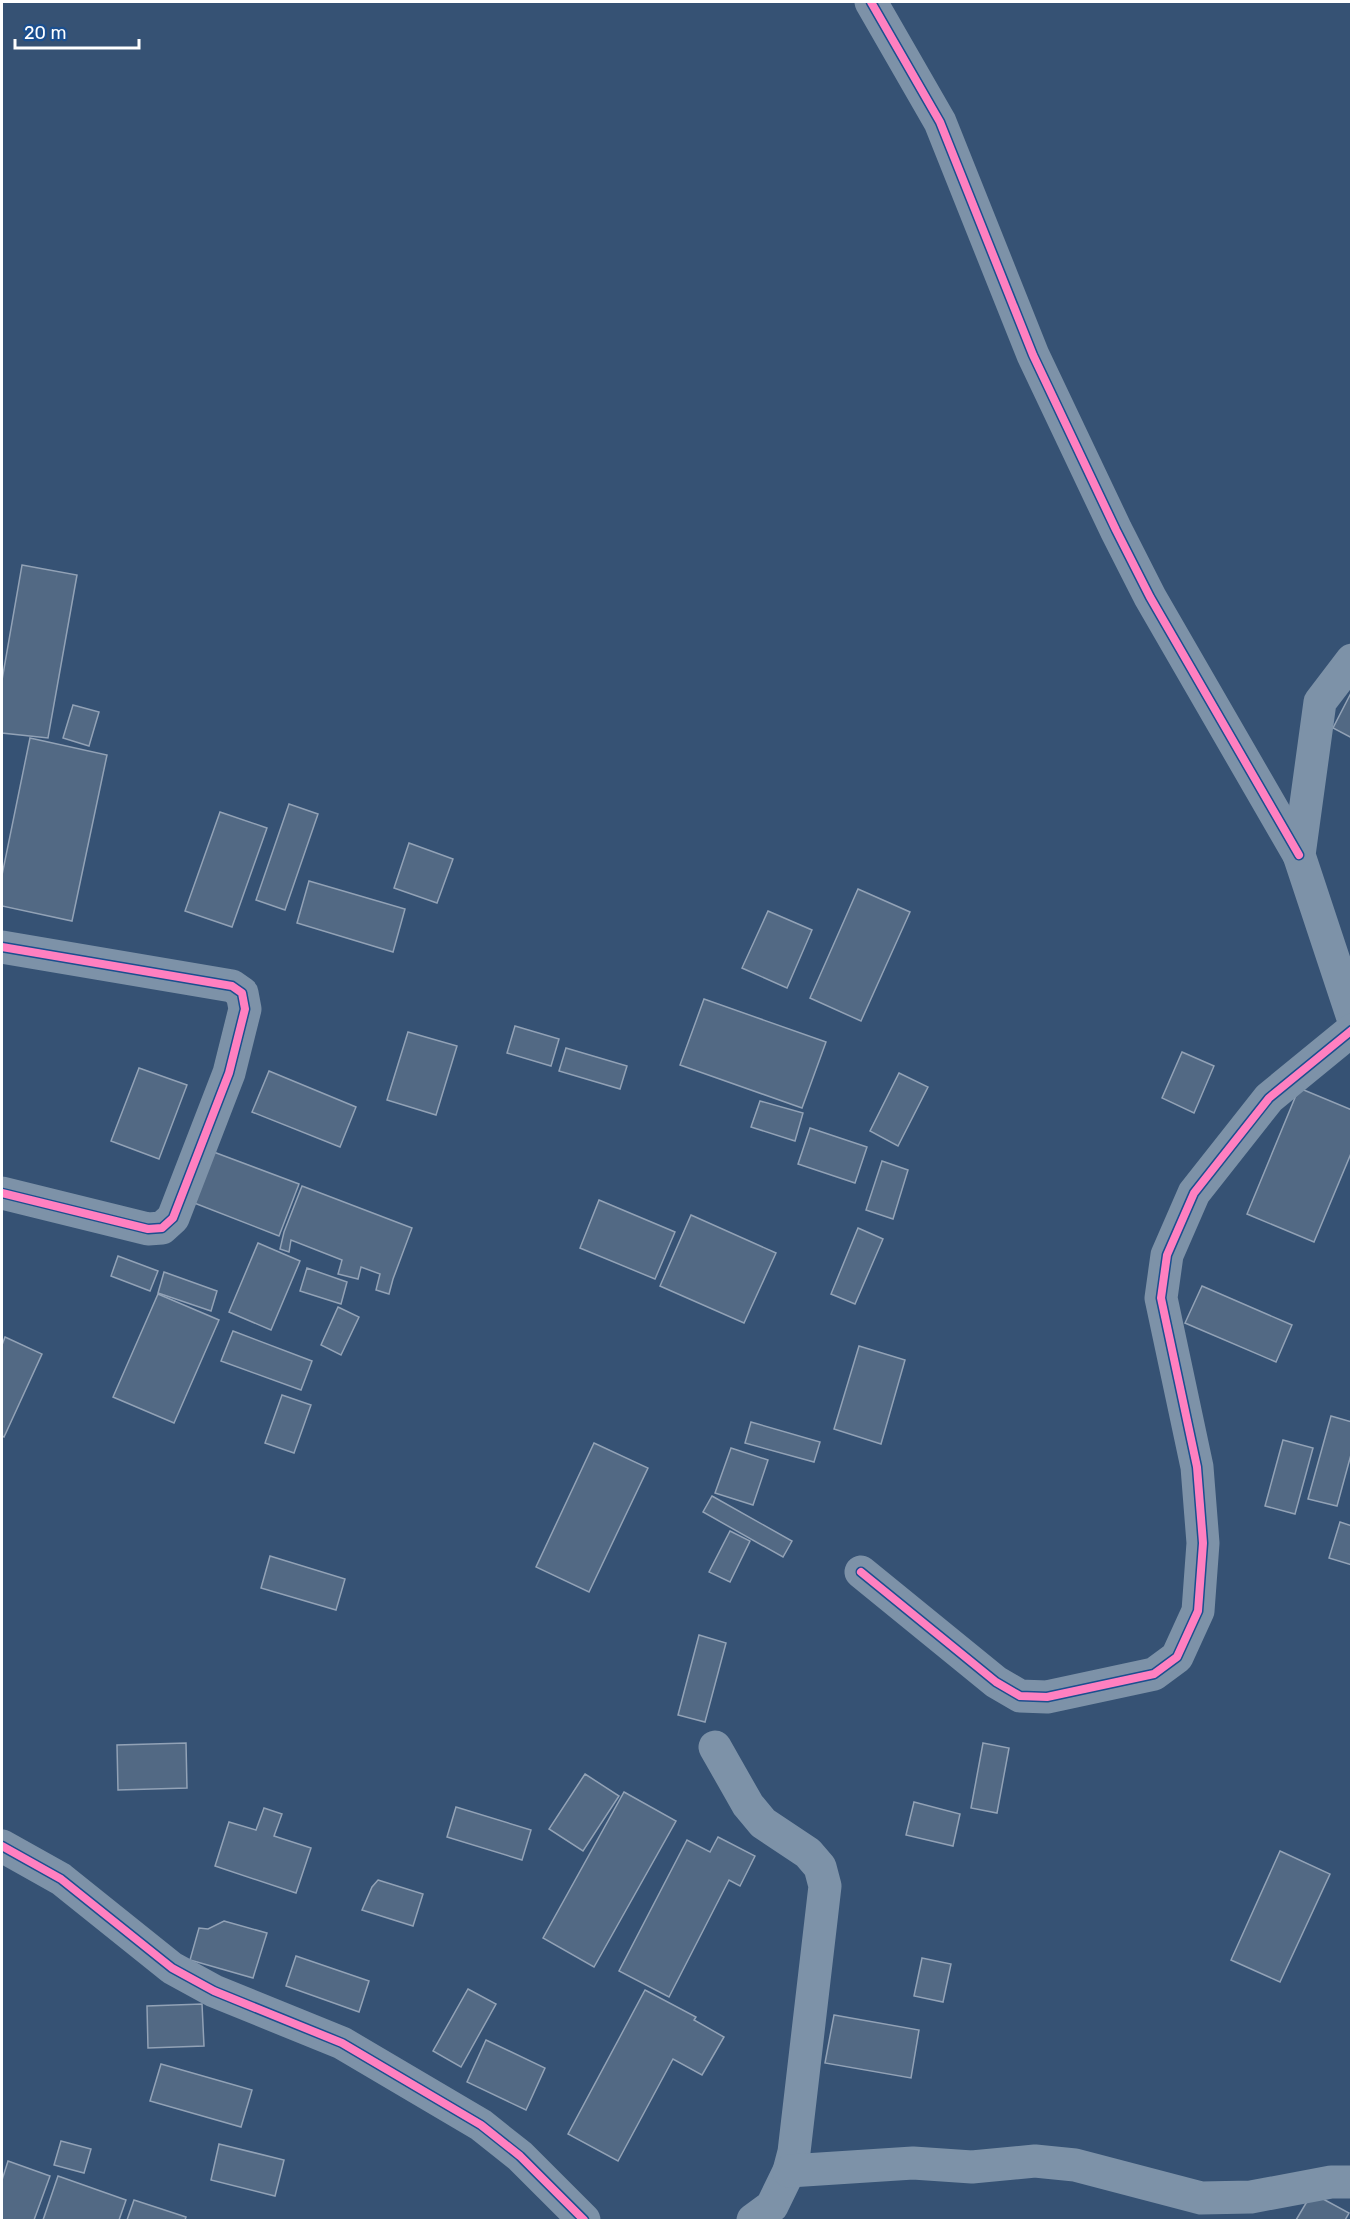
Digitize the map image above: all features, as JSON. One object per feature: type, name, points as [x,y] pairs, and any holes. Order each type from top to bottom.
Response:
[{"type":"street","points":[[871,2],[940,122],[1033,355],[1116,530],[1150,597],[1299,855],[1352,1015]]},
{"type":"street","points":[[1299,855],[1320,702],[1352,660]]},
{"type":"street","points":[[2,947],[232,986],[242,993],[245,1009],[229,1073],[173,1218],[162,1228],[148,1229],[2,1193]]},
{"type":"street","points":[[861,1572],[996,1682],[1020,1696],[1047,1697],[1154,1674],[1177,1657],[1198,1611],[1203,1543],[1197,1467],[1161,1298],[1167,1255],[1194,1193],[1269,1098],[1352,1030]]},
{"type":"street","points":[[715,1747],[748,1805],[763,1822],[808,1853],[820,1867],[825,1886],[794,2152],[789,2171],[772,2206],[753,2220]]},
{"type":"street","points":[[2,1846],[61,1880],[172,1968],[214,1991],[342,2043],[481,2125],[520,2156],[584,2220]]},
{"type":"street","points":[[789,2171],[913,2163],[972,2167],[1035,2161],[1075,2165],[1201,2198],[1251,2197],[1331,2181],[1352,2182]]},
{"type":"building","points":[[22,565],[77,575],[48,738],[2,733],[2,680]]},
{"type":"building","points":[[1352,691],[1352,738],[1333,728]]},
{"type":"building","points":[[73,705],[99,712],[89,746],[63,738]]},
{"type":"building","points":[[30,738],[107,755],[72,921],[2,906],[2,875]]},
{"type":"building","points":[[289,804],[318,814],[285,910],[256,900]]},
{"type":"building","points":[[220,812],[267,828],[232,927],[185,911]]},
{"type":"building","points":[[409,843],[453,859],[437,903],[394,888]]},
{"type":"building","points":[[309,881],[405,909],[393,952],[297,923]]},
{"type":"building","points":[[858,889],[910,912],[861,1021],[810,998]]},
{"type":"building","points":[[768,911],[812,930],[787,988],[742,968]]},
{"type":"building","points":[[704,999],[826,1042],[802,1108],[680,1065]]},
{"type":"building","points":[[515,1026],[559,1039],[551,1066],[507,1053]]},
{"type":"building","points":[[408,1032],[457,1046],[436,1115],[387,1100]]},
{"type":"building","points":[[566,1048],[627,1066],[620,1089],[559,1071]]},
{"type":"building","points":[[1182,1052],[1214,1066],[1194,1113],[1162,1098]]},
{"type":"building","points":[[139,1068],[187,1085],[159,1159],[111,1141]]},
{"type":"building","points":[[269,1071],[356,1107],[340,1147],[252,1112]]},
{"type":"building","points":[[899,1073],[928,1087],[898,1146],[870,1131]]},
{"type":"building","points":[[1299,1088],[1352,1110],[1352,1151],[1314,1242],[1247,1214]]},
{"type":"building","points":[[760,1101],[803,1113],[795,1141],[751,1127]]},
{"type":"building","points":[[810,1128],[867,1147],[855,1183],[798,1164]]},
{"type":"building","points":[[203,1148],[299,1184],[279,1236],[184,1199]]},
{"type":"building","points":[[882,1161],[908,1170],[893,1219],[866,1210]]},
{"type":"building","points":[[302,1186],[412,1228],[389,1294],[376,1290],[380,1274],[361,1267],[358,1279],[338,1274],[342,1260],[291,1240],[289,1252],[280,1249],[284,1232]]},
{"type":"building","points":[[599,1200],[675,1232],[655,1279],[580,1248]]},
{"type":"building","points":[[691,1215],[776,1253],[744,1323],[660,1286]]},
{"type":"building","points":[[858,1228],[883,1239],[855,1304],[831,1294]]},
{"type":"building","points":[[258,1243],[300,1261],[271,1330],[229,1312]]},
{"type":"building","points":[[118,1256],[158,1271],[150,1291],[111,1276]]},
{"type":"building","points":[[307,1268],[347,1282],[341,1304],[300,1291]]},
{"type":"building","points":[[164,1272],[217,1291],[211,1311],[158,1293]]},
{"type":"building","points":[[1202,1286],[1292,1325],[1276,1362],[1185,1323]]},
{"type":"building","points":[[158,1294],[219,1320],[174,1423],[113,1397]]},
{"type":"building","points":[[338,1307],[359,1317],[341,1355],[321,1345]]},
{"type":"building","points":[[233,1331],[312,1361],[301,1390],[221,1361]]},
{"type":"building","points":[[5,1337],[42,1354],[4,1437],[2,1436],[2,1345]]},
{"type":"building","points":[[859,1346],[905,1360],[881,1444],[834,1429]]},
{"type":"building","points":[[282,1395],[311,1405],[294,1453],[265,1443]]},
{"type":"building","points":[[1331,1416],[1352,1422],[1352,1451],[1337,1506],[1308,1499]]},
{"type":"building","points":[[751,1422],[820,1442],[814,1462],[745,1443]]},
{"type":"building","points":[[1283,1440],[1313,1448],[1295,1514],[1265,1506]]},
{"type":"building","points":[[594,1443],[648,1468],[589,1592],[536,1567]]},
{"type":"building","points":[[731,1448],[768,1460],[753,1505],[715,1493]]},
{"type":"building","points":[[712,1496],[792,1541],[783,1557],[703,1512]]},
{"type":"building","points":[[1340,1522],[1352,1526],[1352,1565],[1329,1558]]},
{"type":"building","points":[[730,1531],[750,1541],[730,1582],[709,1572]]},
{"type":"building","points":[[270,1556],[345,1579],[336,1610],[261,1588]]},
{"type":"building","points":[[699,1635],[726,1643],[705,1722],[678,1715]]},
{"type":"building","points":[[186,1743],[187,1788],[118,1790],[117,1745]]},
{"type":"building","points":[[983,1743],[1009,1748],[997,1813],[971,1808]]},
{"type":"building","points":[[585,1774],[619,1796],[583,1851],[549,1829]]},
{"type":"building","points":[[624,1792],[676,1821],[594,1967],[543,1938]]},
{"type":"building","points":[[914,1802],[960,1814],[953,1846],[906,1835]]},
{"type":"building","points":[[456,1807],[531,1830],[522,1860],[447,1837]]},
{"type":"building","points":[[264,1808],[282,1814],[274,1836],[311,1848],[296,1893],[215,1866],[229,1822],[256,1830]]},
{"type":"building","points":[[718,1837],[755,1856],[740,1886],[729,1880],[669,1997],[619,1971],[687,1840],[710,1852]]},
{"type":"building","points":[[1280,1851],[1330,1874],[1280,1982],[1231,1960]]},
{"type":"building","points":[[378,1880],[423,1894],[413,1926],[362,1910],[372,1887]]},
{"type":"building","points":[[224,1921],[267,1933],[253,1978],[190,1960],[199,1928],[208,1929]]},
{"type":"building","points":[[296,1956],[369,1981],[359,2012],[286,1986]]},
{"type":"building","points":[[922,1958],[951,1964],[943,2002],[914,1996]]},
{"type":"building","points":[[468,1989],[496,2004],[461,2067],[433,2051]]},
{"type":"building","points":[[645,1990],[696,2017],[694,2020],[724,2037],[702,2075],[673,2059],[618,2161],[568,2134]]},
{"type":"building","points":[[202,2004],[204,2046],[148,2048],[147,2006]]},
{"type":"building","points":[[834,2015],[919,2030],[911,2078],[825,2063]]},
{"type":"building","points":[[486,2040],[545,2068],[526,2110],[467,2082]]},
{"type":"building","points":[[161,2064],[252,2090],[241,2127],[150,2101]]},
{"type":"building","points":[[61,2141],[91,2149],[84,2173],[54,2165]]},
{"type":"building","points":[[219,2144],[284,2160],[275,2196],[211,2180]]},
{"type":"building","points":[[8,2161],[50,2176],[34,2220],[2,2220],[2,2180]]},
{"type":"building","points":[[58,2176],[126,2200],[119,2220],[43,2220]]},
{"type":"building","points":[[1312,2193],[1349,2213],[1345,2220],[1296,2220]]},
{"type":"building","points":[[134,2200],[186,2217],[185,2220],[127,2220]]},
{"type":"cycle path","points":[[871,2],[940,122],[1033,355],[1116,530],[1150,597],[1299,855]]},
{"type":"cycle path","points":[[2,947],[232,986],[242,993],[245,1009],[229,1073],[173,1218],[162,1228],[148,1229],[2,1193]]},
{"type":"cycle path","points":[[861,1572],[996,1682],[1020,1696],[1047,1697],[1154,1674],[1177,1657],[1198,1611],[1203,1543],[1197,1467],[1161,1298],[1167,1255],[1194,1193],[1269,1098],[1352,1030]]},
{"type":"cycle path","points":[[2,1846],[61,1879],[172,1968],[214,1991],[342,2043],[481,2125],[520,2156],[584,2220]]}]
